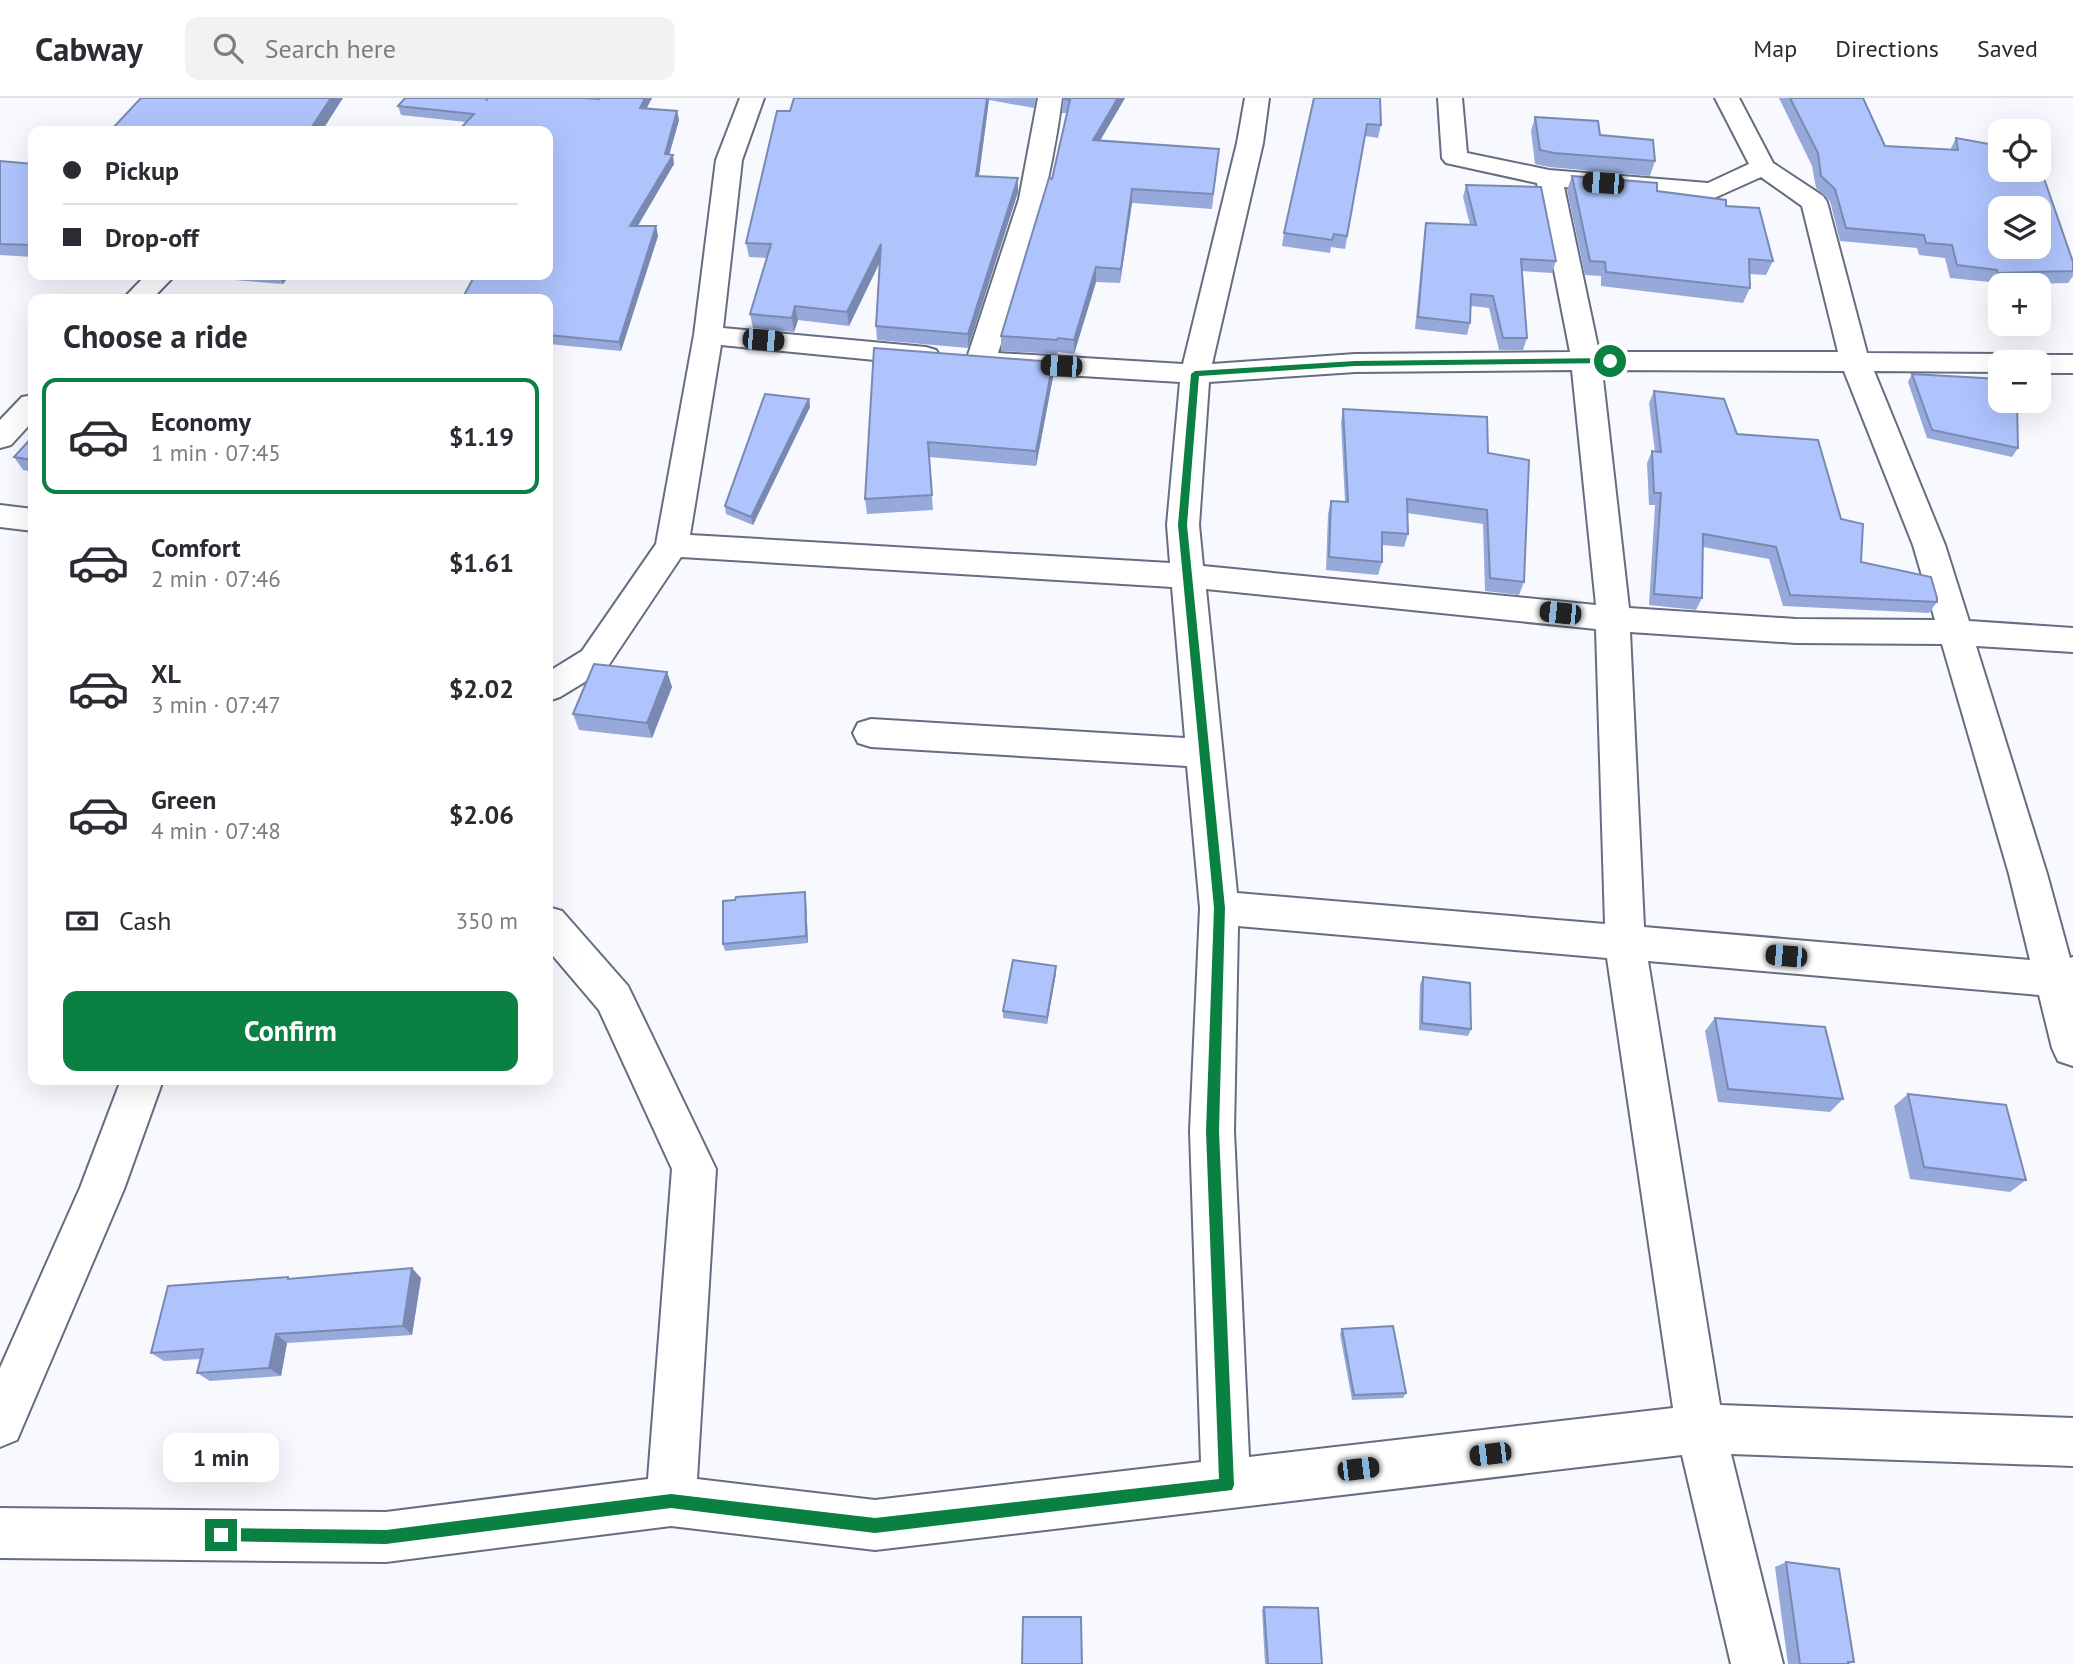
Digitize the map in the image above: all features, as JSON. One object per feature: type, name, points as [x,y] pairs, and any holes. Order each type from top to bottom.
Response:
[{"type":"street","points":[[553,685],[594,660],[672,545],[708,335],[729,160],[752,98]]},
{"type":"street","points":[[981,361],[1012,271],[1039,174],[1050,98]]},
{"type":"street","points":[[1226,1485],[1212,1131],[1219,908],[1182,525],[1195,374],[1250,143],[1257,98]]},
{"type":"street","points":[[1450,98],[1455,158],[1549,178],[1712,191],[1763,167]]},
{"type":"street","points":[[1727,98],[1763,167],[1814,202],[1855,361],[1929,545],[2028,874],[2064,976],[2073,1048]]},
{"type":"street","points":[[1549,178],[1586,361],[1614,619],[1625,942],[1700,1429],[1757,1664]]},
{"type":"street","points":[[142,294],[156,280]]},
{"type":"street","points":[[708,335],[981,361],[1195,374],[1355,363],[1988,363]]},
{"type":"street","points":[[2051,364],[2073,365]]},
{"type":"street","points":[[0,438],[28,409]]},
{"type":"street","points":[[0,516],[28,519]]},
{"type":"street","points":[[672,545],[1188,576],[1614,619],[1796,631],[1955,632],[2073,640]]},
{"type":"street","points":[[871,733],[1205,753]]},
{"type":"street","points":[[1219,908],[2064,976]]},
{"type":"street","points":[[553,929],[614,998],[694,1169],[671,1501]]},
{"type":"street","points":[[0,1423],[102,1189],[140,1085]]},
{"type":"street","points":[[0,1533],[386,1537],[671,1501],[875,1525],[1700,1429],[2073,1442]]},
{"type":"building","points":[[141,98],[331,98],[312,126],[115,126]]},
{"type":"building","points":[[405,98],[645,98],[640,108],[677,111],[665,154],[673,155],[630,226],[656,226],[619,342],[553,335],[553,294],[465,294],[472,280],[553,280],[553,126],[463,126],[474,114],[398,106]]},
{"type":"building","points":[[794,98],[987,98],[976,176],[1018,178],[968,334],[876,326],[881,244],[847,312],[795,306],[792,318],[750,314],[771,244],[746,243],[777,111],[790,111]]},
{"type":"building","points":[[1063,98],[1118,98],[1093,140],[1219,149],[1213,194],[1132,189],[1121,269],[1096,267],[1074,340],[1001,336],[1049,178],[1052,179],[1070,100]]},
{"type":"building","points":[[1314,98],[1380,98],[1381,125],[1367,124],[1347,236],[1334,234],[1332,240],[1284,233]]},
{"type":"building","points":[[1790,98],[1863,98],[1885,146],[1958,150],[1956,138],[1988,144],[1988,182],[2045,182],[2050,196],[1988,196],[1988,259],[2051,259],[2051,199],[2073,262],[2073,271],[1998,273],[1997,270],[1957,265],[1952,245],[1926,243],[1924,235],[1846,228],[1835,189],[1821,176],[1818,153]]},
{"type":"building","points":[[1535,117],[1598,121],[1600,135],[1653,140],[1655,161],[1540,150]]},
{"type":"building","points":[[0,161],[28,164],[28,245],[0,244]]},
{"type":"building","points":[[1572,176],[1657,183],[1657,191],[1726,200],[1726,206],[1759,208],[1773,261],[1749,259],[1750,288],[1606,272],[1605,262],[1590,261]]},
{"type":"building","points":[[1466,185],[1541,187],[1556,261],[1521,259],[1527,338],[1503,338],[1493,296],[1471,294],[1470,323],[1418,317],[1426,223],[1476,225]]},
{"type":"building","points":[[874,348],[1053,362],[1036,451],[928,442],[932,495],[865,499]]},
{"type":"building","points":[[1912,374],[1988,378],[1988,413],[2017,413],[2018,448],[1932,430]]},
{"type":"building","points":[[1654,391],[1724,399],[1737,434],[1818,440],[1841,519],[1863,524],[1861,562],[1931,577],[1937,602],[1790,595],[1776,547],[1703,534],[1702,598],[1654,594],[1661,493],[1654,493],[1652,451],[1661,452]]},
{"type":"building","points":[[765,394],[809,399],[751,517],[725,506]]},
{"type":"building","points":[[1343,409],[1487,417],[1488,453],[1529,460],[1524,582],[1490,578],[1487,510],[1407,499],[1408,534],[1382,532],[1382,562],[1329,557],[1331,501],[1348,502]]},
{"type":"building","points":[[28,442],[28,459],[14,457]]},
{"type":"building","points":[[594,664],[667,672],[647,723],[573,714]]},
{"type":"building","points":[[805,892],[806,936],[723,944],[723,901],[735,900],[736,897]]},
{"type":"building","points":[[1013,960],[1056,966],[1047,1017],[1003,1011]]},
{"type":"building","points":[[1423,977],[1470,983],[1471,1029],[1422,1023]]},
{"type":"building","points":[[1715,1018],[1825,1027],[1843,1099],[1728,1089]]},
{"type":"building","points":[[1908,1094],[2006,1105],[2026,1180],[1924,1167]]},
{"type":"building","points":[[412,1268],[403,1326],[276,1334],[269,1368],[197,1373],[203,1349],[151,1353],[168,1286]]},
{"type":"building","points":[[1393,1326],[1406,1393],[1354,1395],[1342,1329]]},
{"type":"building","points":[[1786,1562],[1839,1569],[1854,1662],[1800,1664]]},
{"type":"building","points":[[1264,1607],[1318,1608],[1322,1664],[1268,1664]]},
{"type":"building","points":[[1023,1617],[1081,1617],[1082,1664],[1022,1664]]},
{"type":"route","points":[[221,1535],[386,1537],[671,1501],[875,1525],[1226,1485],[1212,1131],[1219,908],[1182,525],[1195,374],[1355,363],[1610,361]]}]
